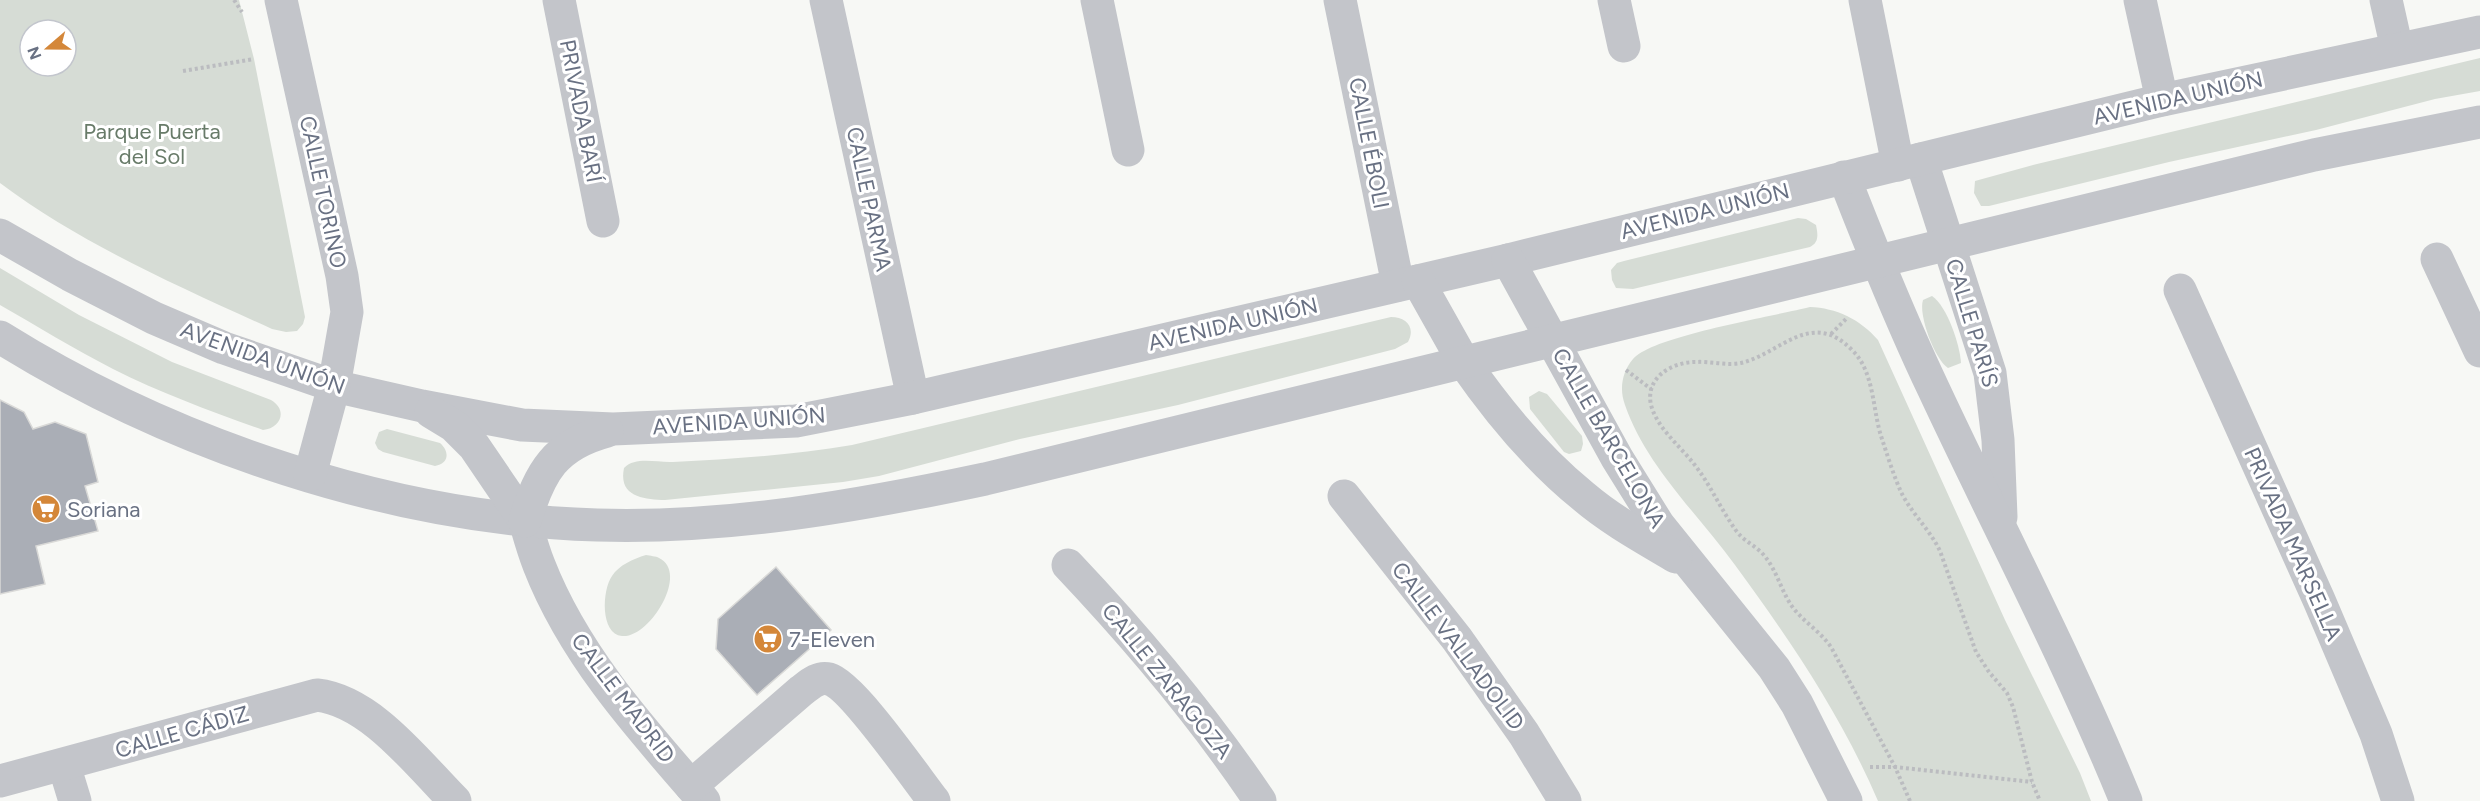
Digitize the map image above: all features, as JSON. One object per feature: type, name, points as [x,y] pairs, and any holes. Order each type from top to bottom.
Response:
[{"type":"street","name":"CALLE TORINO","points":[[281,0],[342,276],[347,312],[334,386],[310,475]]},
{"type":"street","name":"PRIVADA BARÍ","points":[[559,0],[603,221]]},
{"type":"street","name":"CALLE PARMA","points":[[826,0],[913,398]]},
{"type":"street","points":[[1097,0],[1128,150]]},
{"type":"street","name":"CALLE ÉBOLI","points":[[1340,0],[1408,283],[1463,362]]},
{"type":"street","points":[[1614,0],[1624,46]]},
{"type":"street","name":"CALLE PARÍS","points":[[1865,0],[1910,162],[1948,245],[1990,373],[1998,440],[2001,527]]},
{"type":"street","points":[[2140,0],[2162,100]]},
{"type":"street","points":[[2386,0],[2397,49]]},
{"type":"street","name":"AVENIDA UNIÓN","points":[[0,235],[70,275],[154,318],[225,348],[334,386],[522,425],[614,429],[796,421],[913,398],[1508,260],[2162,100],[2480,32]]},
{"type":"street","points":[[0,337],[83,385],[171,427],[249,457],[426,505],[525,521],[620,525],[722,522],[910,495],[1088,456],[1552,340],[2314,155],[2480,123]]},
{"type":"street","name":"CALLE PARÍS","points":[[1844,177],[1877,262],[1934,390],[2001,527],[2107,754],[2126,801]]},
{"type":"street","points":[[2437,259],[2480,351]]},
{"type":"street","name":"CALLE BARCELONA","points":[[1508,260],[1638,494],[1689,565],[1774,668],[1797,705],[1846,801]]},
{"type":"street","name":"PRIVADA MARSELLA","points":[[2180,290],[2328,621],[2376,734],[2398,801]]},
{"type":"street","name":"CALLE BARCELONA","points":[[1463,362],[1488,397],[1551,469],[1583,497],[1617,521],[1689,565]]},
{"type":"street","name":"CALLE MADRID","points":[[422,406],[454,426],[474,446],[525,521],[539,565],[581,646],[646,735],[698,794]]},
{"type":"street","points":[[525,521],[535,487],[556,456],[590,436],[614,429]]},
{"type":"street","name":"CALLE VALLADOLID","points":[[1344,496],[1457,639],[1524,734],[1565,801]]},
{"type":"street","name":"CALLE ZARAGOZA","points":[[1068,565],[1124,624],[1181,693],[1260,801]]},
{"type":"street","points":[[698,794],[801,691],[818,679],[826,678],[834,681],[852,696],[934,801]]},
{"type":"street","name":"CALLE CÁDIZ","points":[[0,781],[317,695],[332,696],[361,712],[386,731],[455,801]]},
{"type":"street","points":[[64,765],[75,801]]},
{"type":"path","points":[[234,0],[242,12]]},
{"type":"path","points":[[183,71],[254,59]]},
{"type":"path","points":[[1831,334],[1848,317]]},
{"type":"path","points":[[1910,801],[1895,767],[1831,647],[1823,635],[1806,622],[1791,605],[1768,561],[1736,531],[1707,483],[1659,422],[1652,408],[1651,389],[1658,375],[1681,364],[1694,362],[1742,363],[1798,335],[1831,334],[1853,350],[1862,362],[1871,387],[1877,423],[1903,495],[1934,538],[1976,652],[2007,693],[2018,721],[2032,782],[2040,801]]},
{"type":"path","points":[[1626,370],[1651,389]]},
{"type":"path","points":[[1863,767],[1895,767],[2032,782]]},
{"type":"green space","name":"Parque Puerta del Sol","points":[[0,0],[239,0],[254,59],[305,317],[303,324],[297,331],[286,332],[272,329],[132,263],[64,226],[0,183]]},
{"type":"green space","points":[[2480,58],[2480,91],[2435,99],[2316,130],[2169,162],[1989,206],[1981,206],[1974,193],[1975,181],[2037,164]]},
{"type":"green space","points":[[1798,218],[1806,219],[1816,225],[1817,238],[1810,247],[1633,289],[1616,288],[1612,280],[1611,270],[1617,263]]},
{"type":"green space","points":[[0,268],[79,315],[172,362],[271,400],[281,413],[278,422],[269,429],[263,430],[168,394],[84,354],[0,305]]},
{"type":"green space","points":[[1932,296],[1948,317],[1958,346],[1961,363],[1948,368],[1933,347],[1925,326],[1923,300]]},
{"type":"green space","points":[[1810,307],[1847,316],[1863,326],[1878,340],[2005,620],[2080,773],[2091,801],[1878,801],[1848,738],[1795,650],[1721,546],[1674,489],[1646,449],[1634,427],[1622,393],[1624,375],[1633,359],[1664,342]]},
{"type":"green space","points":[[1391,317],[1405,321],[1411,332],[1408,342],[1395,349],[1178,405],[1020,439],[879,476],[843,482],[665,500],[649,499],[634,494],[629,491],[623,478],[624,468],[634,462],[740,458],[852,445]]},
{"type":"green space","points":[[1539,391],[1547,394],[1582,436],[1581,451],[1569,454],[1564,452],[1530,409],[1529,397]]},
{"type":"green space","points":[[387,429],[440,443],[446,453],[446,460],[435,466],[383,452],[375,443],[379,432]]},
{"type":"green space","points":[[646,555],[658,557],[667,566],[670,577],[668,590],[654,617],[644,627],[633,634],[622,636],[610,628],[607,620],[606,591],[615,572],[631,561]]},
{"type":"building","name":"Soriana","points":[[0,400],[24,412],[33,429],[55,422],[86,434],[98,482],[85,486],[98,531],[36,546],[45,584],[0,594]]},
{"type":"building","name":"7-Eleven","points":[[776,567],[831,630],[757,695],[716,649],[718,619]]},
{"type":"place","name":"Soriana","points":[[46,509]]},
{"type":"place","name":"7-Eleven","points":[[768,639]]}]
